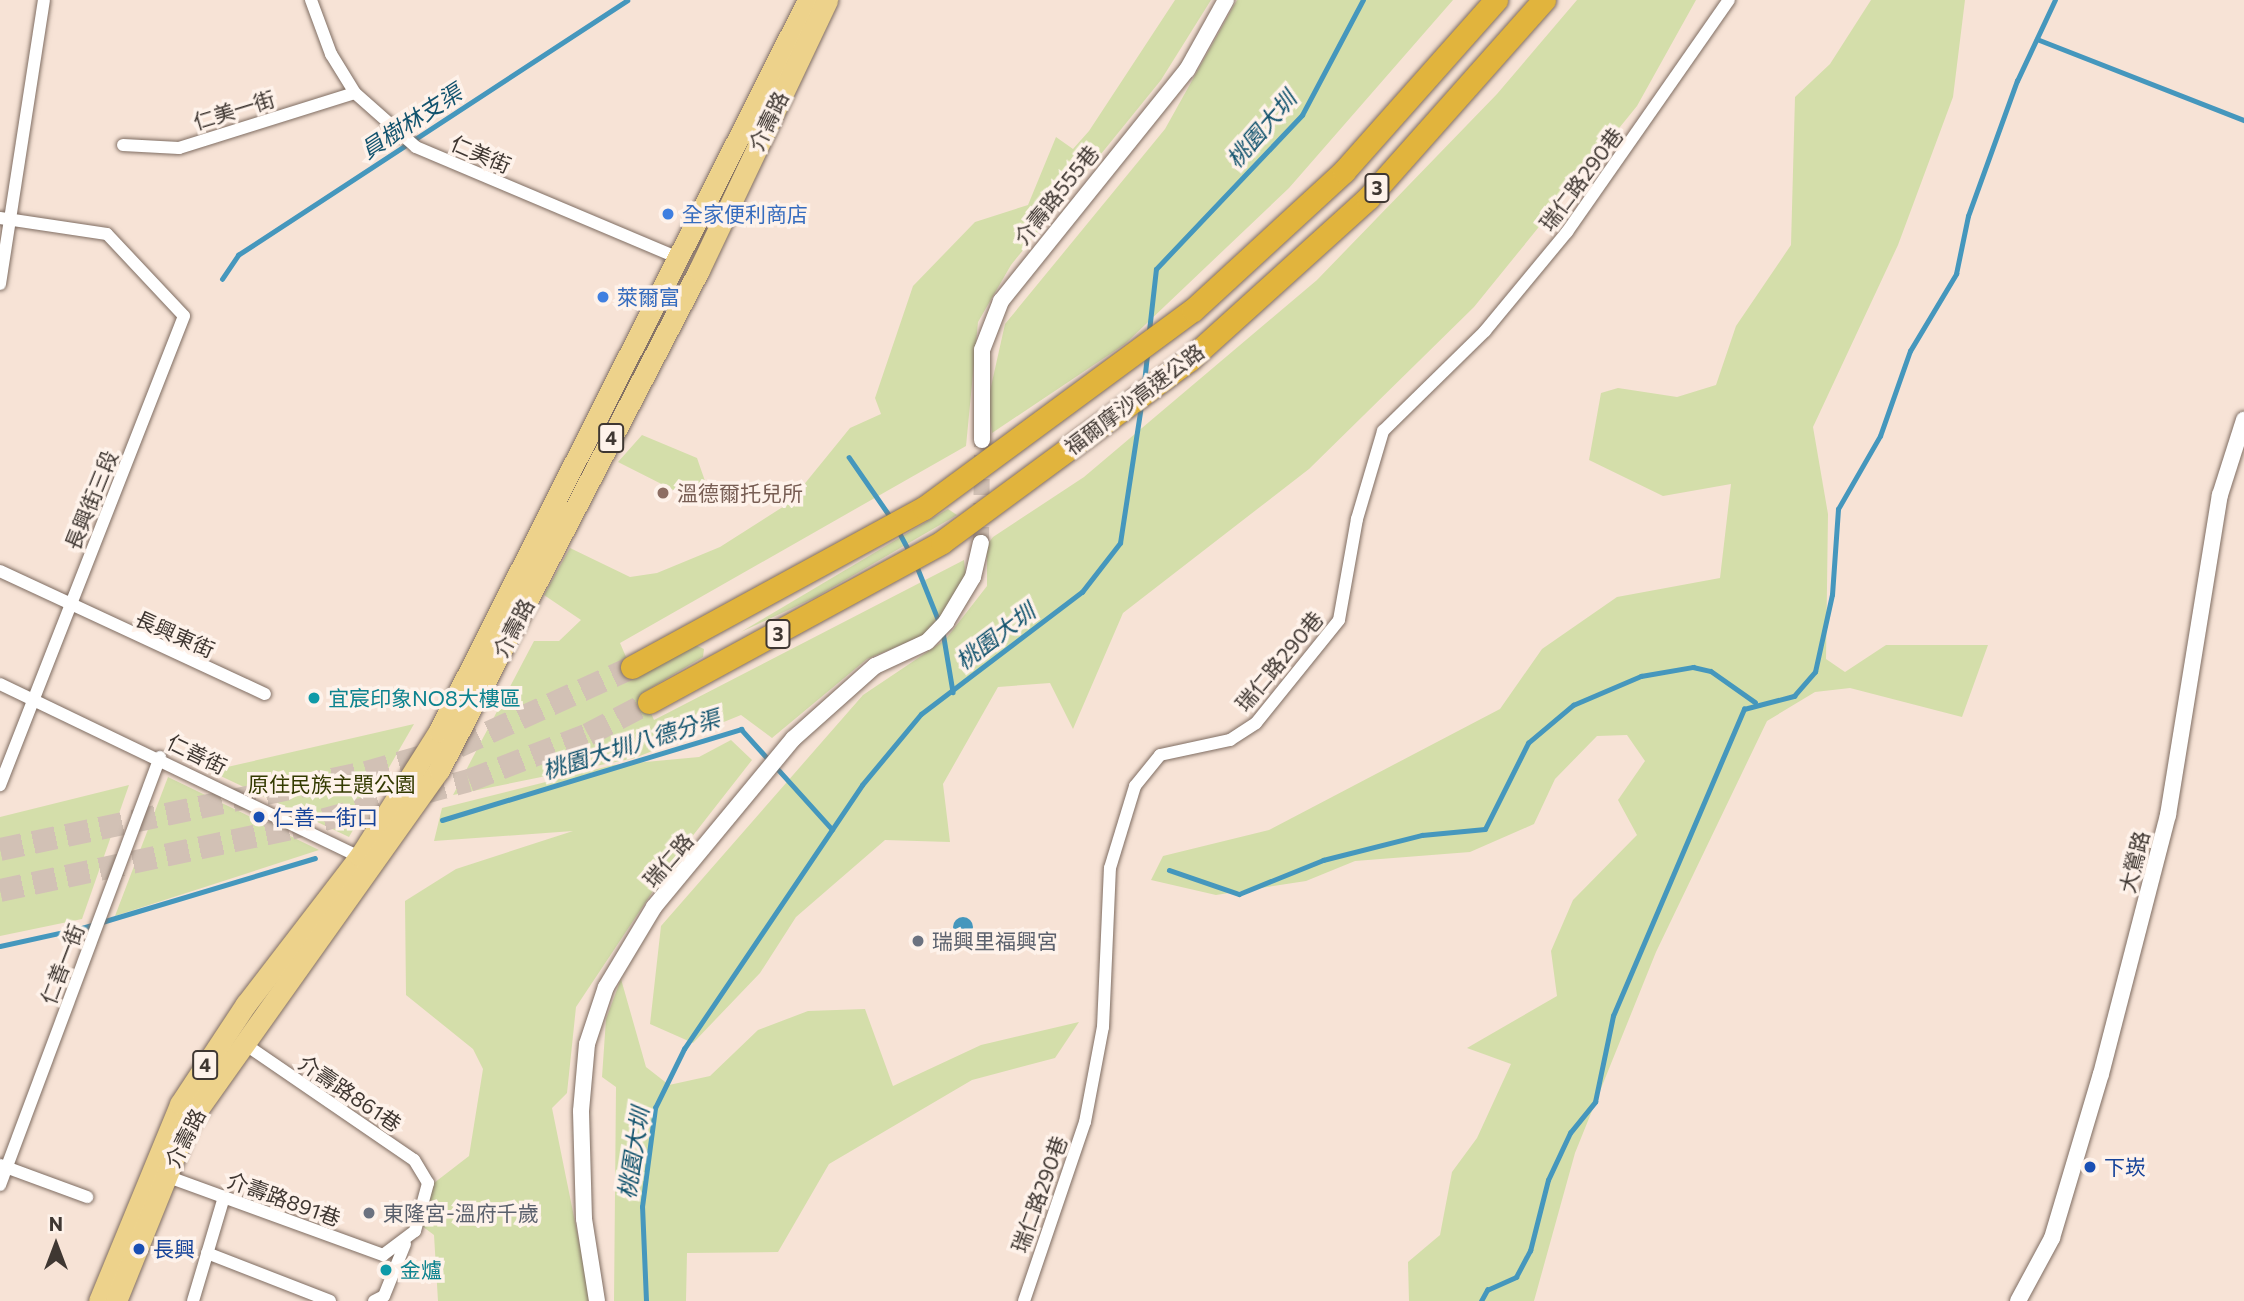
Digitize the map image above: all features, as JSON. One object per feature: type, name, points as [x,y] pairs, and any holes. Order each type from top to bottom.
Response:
[{"type":"highway","name":"福爾摩沙高速公路","points":[[632,667],[895,525],[1079,397],[1193,310],[1344,171],[1496,0]]},
{"type":"highway","name":"福爾摩沙高速公路","points":[[649,702],[913,559],[1190,359],[1368,198],[1544,0]]},
{"type":"highway","points":[[713,625],[728,660]]},
{"type":"main road","name":"介壽路","points":[[116,1301],[188,1123],[367,861],[446,719],[808,0]]},
{"type":"main road","name":"介壽路","points":[[99,1301],[180,1104],[246,1004],[367,861],[439,770],[699,270],[827,0]]},
{"type":"street","points":[[0,284],[6,219],[44,0]]},
{"type":"street","name":"仁美街","points":[[311,0],[331,54],[355,93],[410,141],[677,257],[699,270]]},
{"type":"street","name":"介壽路555巷","points":[[982,440],[982,350],[1001,301],[1188,70],[1226,0]]},
{"type":"street","name":"瑞仁路290巷","points":[[1024,1301],[1085,1122],[1103,1027],[1110,868],[1135,786],[1160,755],[1230,740],[1256,723],[1339,620],[1357,519],[1383,431],[1485,331],[1567,232],[1729,0]]},
{"type":"street","name":"仁美一街","points":[[123,145],[179,148],[355,93]]},
{"type":"street","name":"長興街三段","points":[[0,785],[184,316],[107,234],[6,219]]},
{"type":"street","name":"大鶯路","points":[[2018,1301],[2052,1238],[2105,1061],[2168,815],[2220,495],[2244,420]]},
{"type":"street","name":"瑞仁路","points":[[597,1301],[584,1219],[581,1111],[587,1044],[606,987],[654,907],[793,739],[875,666],[927,642],[946,622],[973,577],[981,543]]},
{"type":"street","name":"長興東街","points":[[0,571],[68,608],[265,694]]},
{"type":"street","name":"仁善街","points":[[0,684],[160,757],[367,861]]},
{"type":"street","name":"仁善一街","points":[[0,1185],[3,1166],[160,757]]},
{"type":"street","name":"介壽路861巷","points":[[243,1043],[383,1136],[414,1160],[428,1183],[415,1231],[405,1244]]},
{"type":"street","points":[[3,1166],[87,1197]]},
{"type":"street","name":"介壽路891巷","points":[[166,1176],[383,1255],[405,1244]]},
{"type":"street","points":[[193,1301],[224,1197]]},
{"type":"street","points":[[374,1301],[384,1296],[405,1244]]},
{"type":"street","points":[[207,1253],[330,1301]]},
{"type":"green space","points":[[1175,0],[1211,0],[1161,80],[1011,265],[978,322],[966,446],[620,643],[633,673],[695,645],[704,649],[703,657],[642,693],[654,720],[964,560],[966,578],[929,633],[867,659],[772,738],[741,715],[635,758],[453,795],[534,641],[559,641],[581,620],[544,595],[570,548],[630,577],[657,573],[720,547],[789,503],[850,428],[881,414],[875,398],[913,286],[975,222],[1028,205],[1056,137],[1073,149],[1089,131]]},
{"type":"green space","points":[[1237,0],[1453,0],[1289,188],[1125,344],[992,433],[988,400],[1005,324],[1165,129]]},
{"type":"green space","points":[[1577,0],[1696,0],[1637,106],[1474,307],[1309,469],[1123,613],[1073,729],[1050,683],[998,687],[943,784],[950,842],[885,840],[796,917],[760,973],[693,1043],[650,1024],[661,926],[863,695],[945,640],[987,586],[987,545],[993,537],[1084,477],[1317,280],[1497,94]]},
{"type":"green space","points":[[1871,0],[1965,0],[1953,97],[1898,245],[1813,427],[1828,514],[1826,659],[1845,672],[1886,645],[1988,645],[1962,717],[1850,688],[1815,692],[1767,721],[1656,952],[1575,1153],[1534,1301],[1409,1301],[1408,1262],[1440,1235],[1452,1172],[1477,1138],[1511,1064],[1467,1048],[1557,996],[1551,951],[1573,900],[1637,835],[1618,800],[1645,761],[1627,735],[1597,736],[1555,779],[1534,824],[1470,852],[1355,861],[1306,881],[1216,895],[1151,880],[1163,856],[1269,830],[1500,709],[1542,649],[1617,597],[1720,578],[1731,484],[1663,496],[1589,460],[1601,393],[1618,388],[1677,397],[1716,385],[1736,326],[1791,245],[1795,97],[1830,64]]},
{"type":"green space","points":[[642,435],[697,458],[705,481],[698,489],[707,494],[703,505],[618,462]]},
{"type":"green space","points":[[948,509],[957,515],[816,597],[741,632]]},
{"type":"green space","name":"原住民族主題公園","points":[[414,724],[349,837],[210,771]]},
{"type":"green space","points":[[731,740],[752,760],[673,861],[576,1007],[567,1093],[552,1108],[591,1301],[438,1301],[434,1235],[422,1226],[434,1183],[469,1156],[483,1069],[473,1049],[406,995],[405,901],[456,869],[573,831],[434,841],[442,808],[613,765],[699,757]]},
{"type":"green space","points":[[168,777],[319,850],[115,916]]},
{"type":"green space","points":[[129,785],[82,919],[0,936],[0,817]]},
{"type":"green space","points":[[621,979],[646,1067],[669,1085],[710,1076],[758,1030],[808,1011],[865,1009],[893,1086],[981,1045],[1079,1022],[1055,1058],[972,1080],[829,1164],[778,1252],[687,1253],[686,1301],[614,1301],[616,1087],[602,1077],[606,1019]]},
{"type":"water","points":[[963,917],[970,920],[973,927],[970,934],[963,937],[956,934],[953,927],[956,920]]},
{"type":"waterway","name":"員樹林支渠","points":[[222,279],[238,255],[627,0]]},
{"type":"waterway","name":"桃園大圳","points":[[1149,331],[1156,269],[1302,115],[1363,0]]},
{"type":"waterway","points":[[1481,1301],[1487,1290],[1516,1277],[1530,1251],[1548,1180],[1570,1133],[1595,1102],[1613,1016],[1744,709],[1794,696],[1815,672],[1832,595],[1838,509],[1880,436],[1910,351],[1956,274],[1968,216],[2017,81],[2055,0]]},
{"type":"waterway","points":[[2037,39],[2244,120]]},
{"type":"waterway","name":"桃園大圳","points":[[1144,383],[1147,353]]},
{"type":"waterway","name":"桃園大圳","points":[[646,1301],[642,1207],[655,1108],[684,1049],[862,785],[921,714],[1082,592],[1120,543],[1141,405]]},
{"type":"waterway","points":[[849,457],[892,519]]},
{"type":"waterway","points":[[898,530],[910,553]]},
{"type":"waterway","points":[[916,564],[940,624]]},
{"type":"waterway","points":[[943,632],[953,692]]},
{"type":"waterway","points":[[1169,870],[1239,894],[1323,860],[1422,835],[1485,829],[1528,743],[1573,705],[1641,676],[1693,667],[1711,671],[1755,702]]},
{"type":"waterway","name":"桃園大圳八德分渠","points":[[442,820],[741,729],[770,761]]},
{"type":"waterway","name":"桃園大圳八德分渠","points":[[776,767],[832,829]]},
{"type":"waterway","name":"桃園大圳八德分渠","points":[[0,946],[82,928],[315,858]]},
{"type":"tunnel","points":[[981,543],[982,440]]},
{"type":"tunnel","points":[[0,849],[366,772],[458,746],[632,667]]},
{"type":"tunnel","points":[[0,890],[291,828],[469,780],[588,734],[649,702]]},
{"type":"place","name":"全家便利商店","points":[[668,214]]},
{"type":"place","name":"萊爾富","points":[[603,297]]},
{"type":"place","name":"溫德爾托兒所","points":[[663,493]]},
{"type":"place","name":"宜宸印象NO8大樓區","points":[[314,698]]},
{"type":"place","name":"仁善一街口","points":[[259,817]]},
{"type":"place","name":"瑞興里福興宮","points":[[918,941]]},
{"type":"place","name":"下崁","points":[[2090,1167]]},
{"type":"place","name":"東隆宮-溫府千歲","points":[[369,1213]]},
{"type":"place","name":"長興","points":[[139,1249]]},
{"type":"place","name":"金爐","points":[[386,1270]]}]
